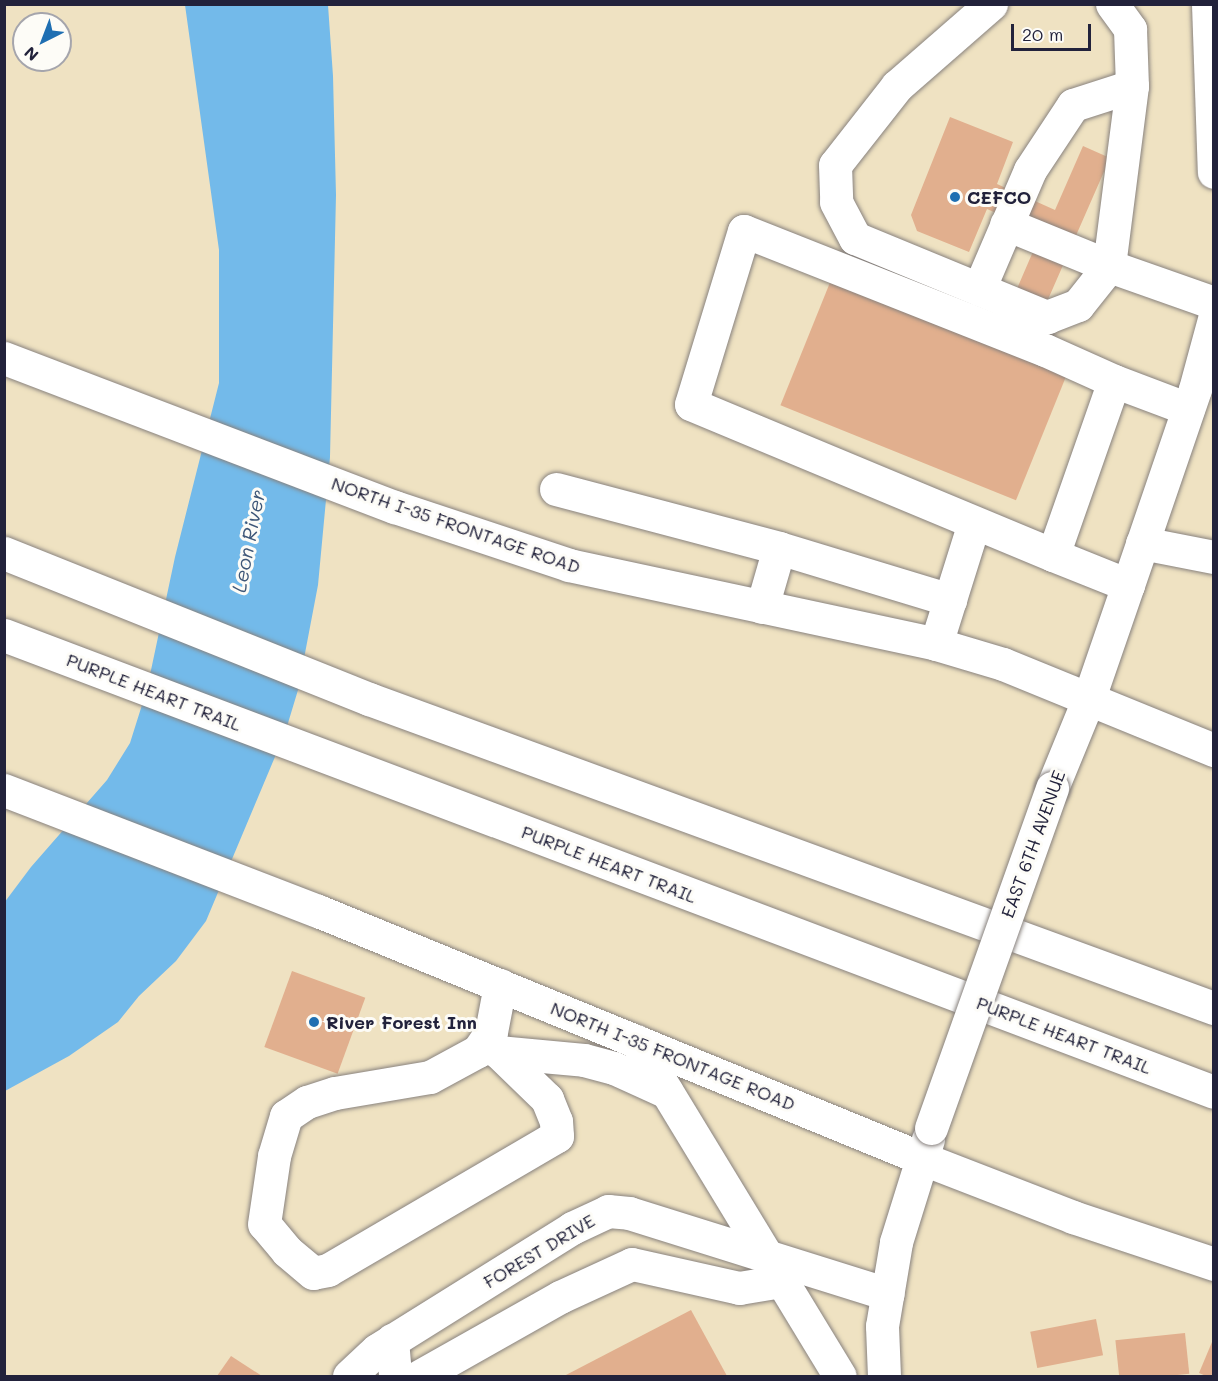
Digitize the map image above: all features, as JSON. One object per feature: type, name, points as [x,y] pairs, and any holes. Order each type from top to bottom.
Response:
[{"type":"main road","points":[[991,4],[897,87],[835,165],[836,202],[855,238],[1047,317],[1078,305],[1109,266],[1132,86],[1130,29],[1115,9]]},
{"type":"main road","points":[[1208,4],[1214,172]]},
{"type":"main road","points":[[978,289],[1030,170],[1073,105],[1132,86]]},
{"type":"main road","points":[[1006,224],[1109,266],[1214,303]]},
{"type":"main road","points":[[1128,585],[691,404],[744,231],[1188,409]]},
{"type":"main road","name":"EAST 6TH AVENUE","points":[[884,1377],[882,1326],[896,1242],[926,1143],[1052,788],[1089,698],[1188,409],[1214,319]]},
{"type":"main road","name":"NORTH I-35 FRONTAGE ROAD","points":[[4,358],[395,507],[569,565],[936,644],[1003,664],[1214,750]]},
{"type":"main road","points":[[1053,555],[1114,381]]},
{"type":"main road","points":[[556,489],[779,548],[950,600]]},
{"type":"main road","points":[[936,644],[974,523]]},
{"type":"main road","points":[[1142,543],[1214,557]]},
{"type":"main road","points":[[762,607],[779,548]]},
{"type":"main road","points":[[14,557],[369,699],[1214,1008]]},
{"type":"main road","name":"PURPLE HEART TRAIL","points":[[4,635],[1214,1092]]},
{"type":"main road","name":"NORTH I-35 FRONTAGE ROAD","points":[[4,790],[318,911],[636,1041],[926,1143],[1073,1217],[1214,1264]]},
{"type":"main road","points":[[500,985],[490,1032],[492,1046],[547,1099],[556,1121],[557,1136],[328,1270],[313,1274],[287,1251],[264,1224],[274,1156],[286,1116],[307,1102],[335,1093],[430,1077],[492,1046],[584,1060],[614,1068],[667,1092]]},
{"type":"main road","points":[[1155,986],[1214,1002]]},
{"type":"main road","points":[[636,1041],[840,1377]]},
{"type":"main road","name":"FOREST DRIVE","points":[[349,1377],[377,1350],[392,1340],[572,1228],[608,1211],[629,1213],[773,1269],[888,1294]]},
{"type":"main road","points":[[428,1372],[560,1297],[632,1264],[739,1288],[773,1269]]},
{"type":"main road","points":[[392,1340],[395,1377]]},
{"type":"water","name":"Leon River","points":[[185,5],[328,5],[333,76],[336,195],[330,457],[318,585],[298,690],[285,733],[206,921],[176,961],[139,996],[118,1022],[69,1056],[5,1091],[4,903],[31,867],[107,780],[130,743],[147,689],[175,557],[219,383],[219,250]]},
{"type":"building","points":[[950,117],[1013,142],[997,184],[1055,210],[1083,146],[1110,158],[1046,304],[1016,291],[1041,233],[987,209],[969,252],[917,231],[911,215]]},
{"type":"building","points":[[831,280],[1067,375],[1016,500],[780,405]]},
{"type":"building","name":"River Forest Inn","points":[[292,971],[365,998],[338,1074],[264,1047]]},
{"type":"building","points":[[691,1310],[727,1376],[564,1376]]},
{"type":"building","points":[[1096,1319],[1103,1355],[1037,1368],[1030,1332]]},
{"type":"building","points":[[1185,1333],[1189,1374],[1119,1376],[1115,1340]]},
{"type":"building","points":[[1212,1342],[1214,1376],[1206,1376],[1199,1373]]},
{"type":"building","points":[[231,1356],[262,1376],[217,1376]]},
{"type":"place","name":"CEFCO","points":[[955,197]]},
{"type":"place","name":"River Forest Inn","points":[[314,1022]]}]
